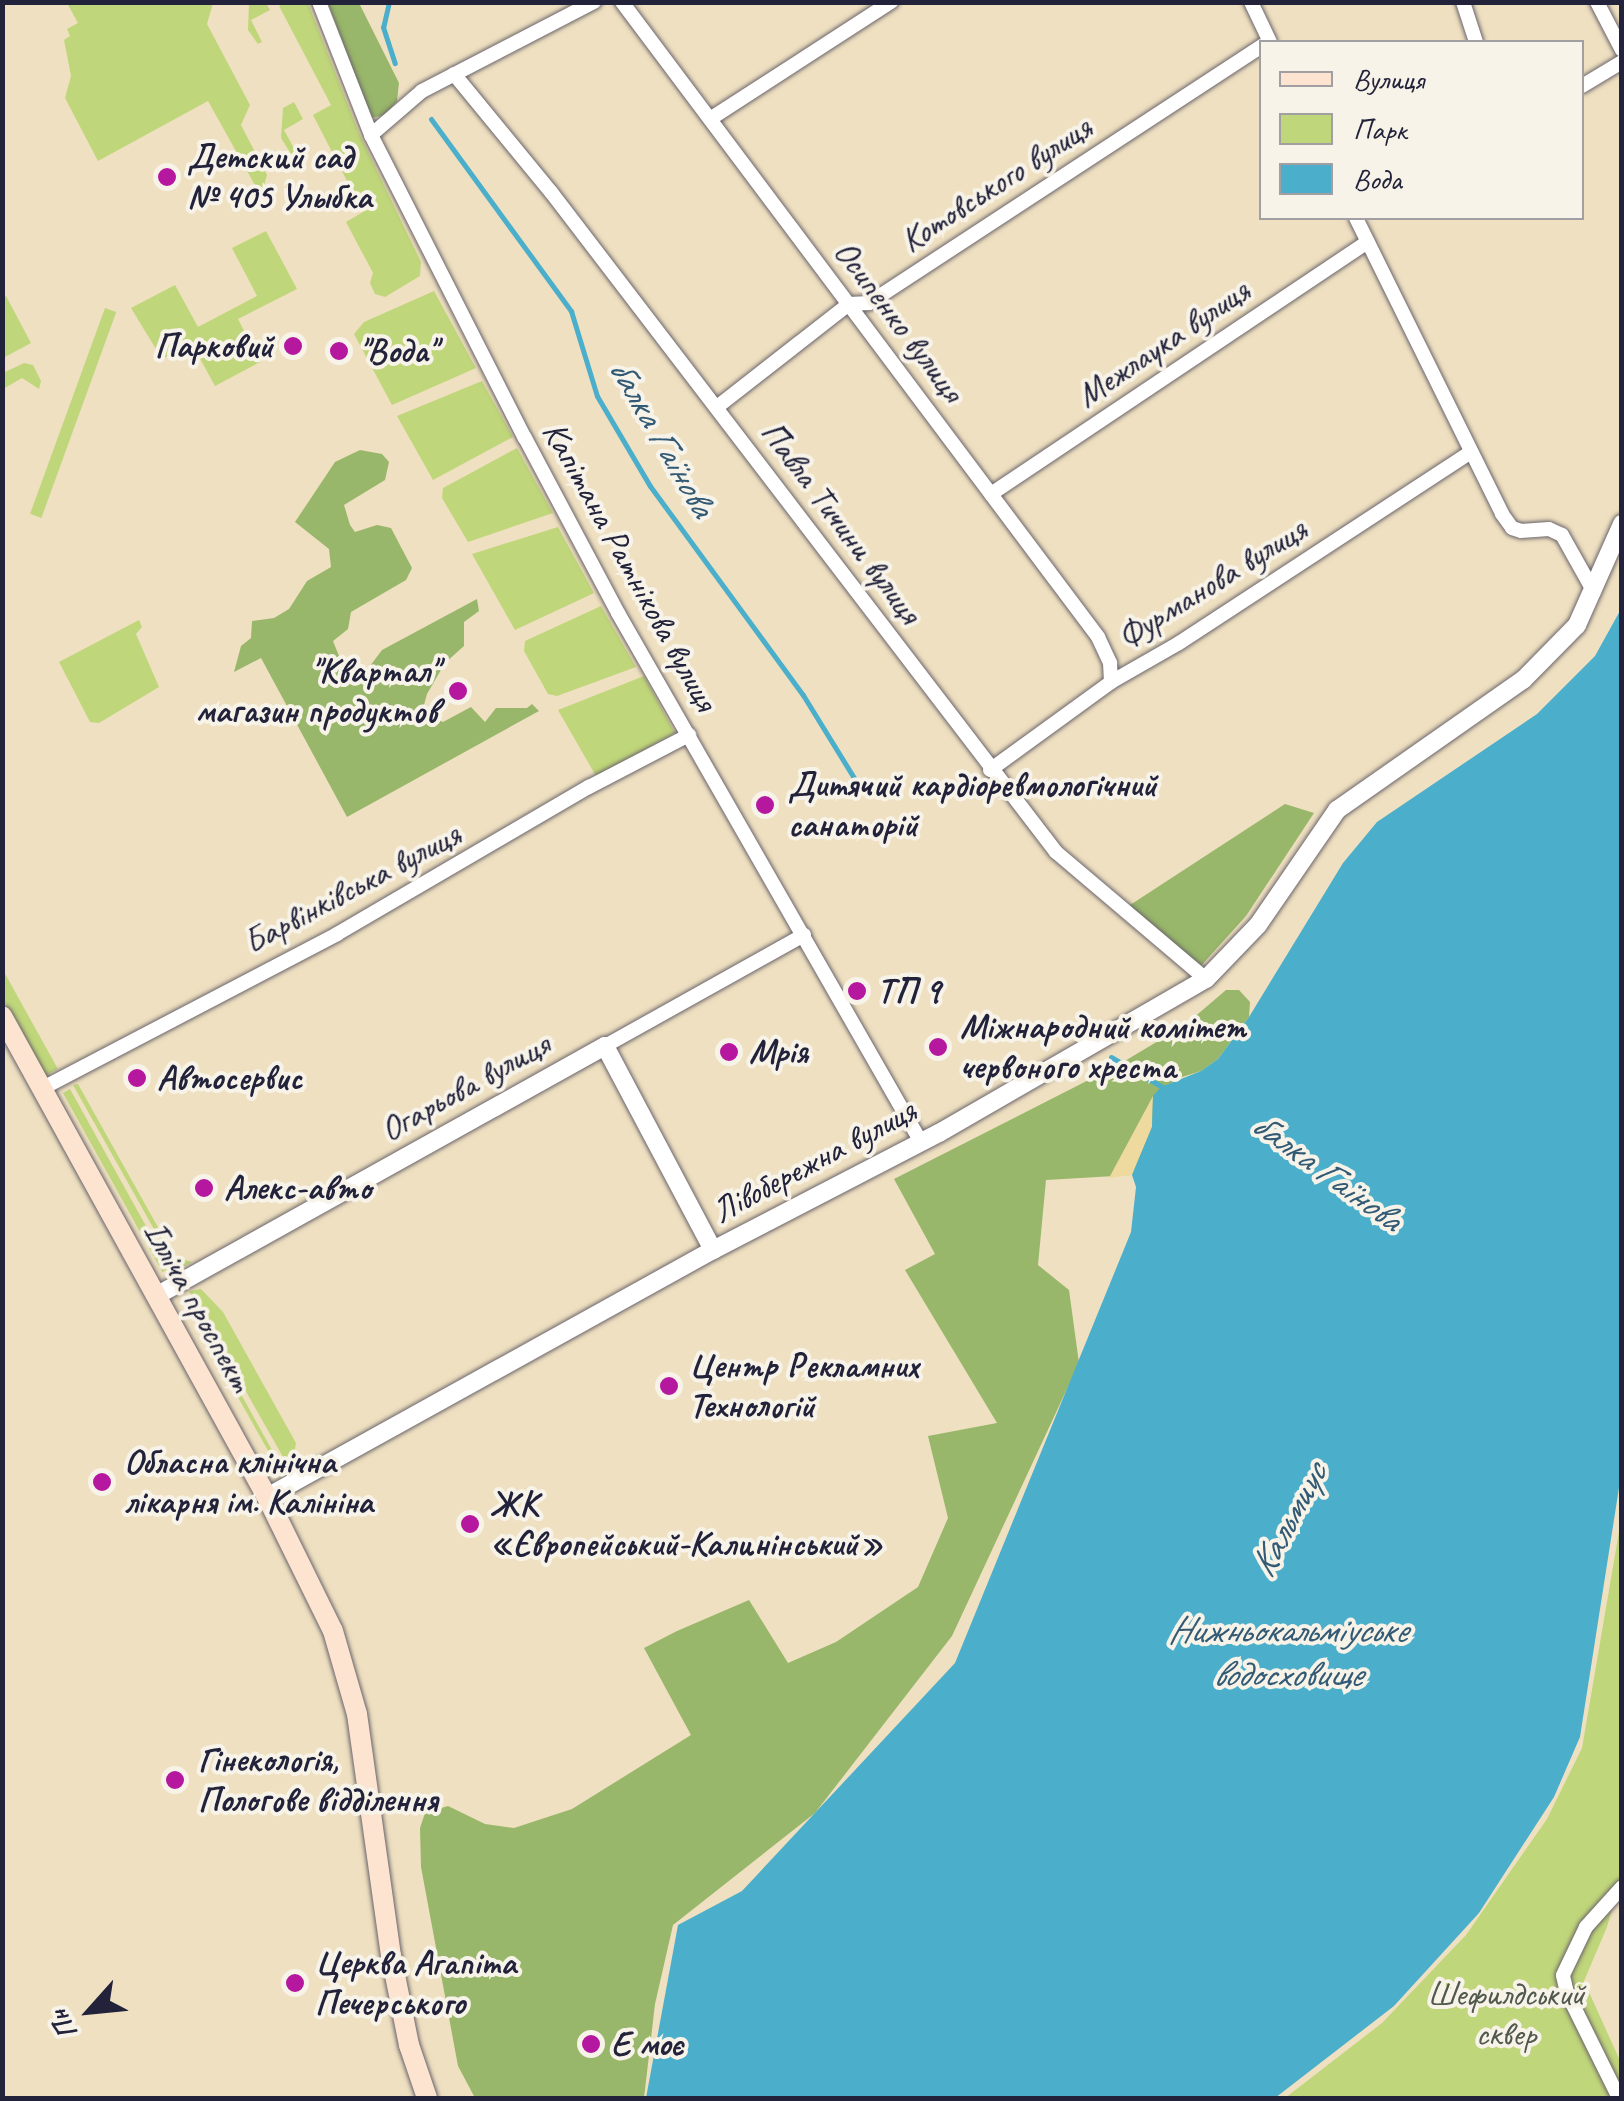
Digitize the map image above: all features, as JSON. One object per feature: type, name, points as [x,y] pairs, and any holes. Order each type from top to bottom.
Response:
[{"type":"main road","name":"Ілліча проспект","points":[[2,1016],[267,1497],[310,1579],[345,1668],[357,1714],[391,1955],[410,2045],[427,2098]]},
{"type":"street","name":"Капітана Ратнікова вулиця","points":[[319,2],[371,135],[581,545],[921,1142]]},
{"type":"street","points":[[371,135],[422,91],[594,2]]},
{"type":"street","name":"Осипенко вулиця","points":[[622,2],[1098,636],[1110,664],[1111,682]]},
{"type":"street","points":[[710,119],[891,2]]},
{"type":"street","points":[[1251,2],[1266,40]]},
{"type":"street","points":[[1463,2],[1475,40]]},
{"type":"street","points":[[1596,2],[1622,50]]},
{"type":"street","name":"Котовського вулиця","points":[[718,407],[848,304],[869,303],[1259,48]]},
{"type":"street","points":[[1584,85],[1622,62]]},
{"type":"street","name":"Павла Тичини вулиця","points":[[454,74],[718,407],[1056,852],[1206,980]]},
{"type":"street","points":[[1357,220],[1512,528],[1549,529],[1562,535],[1594,592]]},
{"type":"street","name":"Межлаука вулиця","points":[[991,494],[1368,242]]},
{"type":"street","name":"Фурманова вулиця","points":[[990,770],[1111,682],[1179,643],[1471,452]]},
{"type":"street","name":"Лівобережна вулиця","points":[[267,1497],[713,1250],[921,1142],[1206,980],[1258,925],[1337,810],[1524,680],[1577,625],[1622,524]]},
{"type":"street","name":"Барвінківська вулиця","points":[[41,1089],[337,934],[590,787],[689,735]]},
{"type":"street","name":"Огарьова вулиця","points":[[156,1296],[804,935]]},
{"type":"street","points":[[605,1046],[713,1250]]},
{"type":"street","points":[[1619,2098],[1567,1993],[1562,1975],[1586,1928],[1622,1887]]},
{"type":"green space","points":[[67,3],[213,3],[207,24],[250,105],[241,125],[267,175],[261,196],[208,101],[98,161],[65,98],[71,76],[64,40],[70,36],[67,29],[78,23]]},
{"type":"green space","points":[[249,3],[266,3],[270,10],[251,20],[262,42],[258,44],[248,30]]},
{"type":"green space","points":[[308,3],[359,133],[421,262],[420,276],[385,297],[375,294],[370,283],[373,273],[346,222],[363,212],[313,115],[331,105],[279,6]]},
{"type":"green space","points":[[328,3],[359,3],[399,83],[397,101],[385,115],[371,118]]},
{"type":"green space","points":[[294,102],[303,119],[284,130],[296,152],[291,154],[281,138],[283,108]]},
{"type":"green space","points":[[266,231],[297,289],[238,319],[260,362],[215,386],[192,344],[162,359],[131,308],[175,285],[198,327],[257,296],[232,248]]},
{"type":"green space","points":[[434,291],[476,368],[392,405],[354,334],[364,322]]},
{"type":"green space","points":[[6,296],[31,343],[3,358],[3,298]]},
{"type":"green space","points":[[105,308],[116,312],[41,518],[30,514]]},
{"type":"green space","points":[[24,363],[33,365],[41,381],[39,389],[22,378],[3,389],[3,373]]},
{"type":"green space","points":[[482,381],[513,437],[433,480],[397,416]]},
{"type":"green space","points":[[517,448],[553,513],[468,542],[442,498],[443,488]]},
{"type":"green space","points":[[360,450],[382,454],[389,462],[385,480],[344,505],[350,525],[355,532],[377,525],[391,528],[412,568],[406,580],[351,612],[348,629],[333,641],[343,666],[356,673],[367,670],[382,650],[477,599],[479,611],[464,622],[464,646],[445,663],[427,694],[424,705],[430,716],[443,722],[471,707],[485,722],[496,708],[527,708],[532,704],[539,711],[347,817],[261,658],[234,672],[241,646],[251,638],[252,621],[274,618],[289,609],[307,581],[331,567],[329,549],[295,522],[335,462]]},
{"type":"green space","points":[[558,527],[594,593],[515,630],[472,554]]},
{"type":"green space","points":[[601,606],[636,667],[557,696],[548,694],[524,651],[525,641]]},
{"type":"green space","points":[[139,620],[142,627],[136,634],[159,687],[99,723],[90,722],[59,662]]},
{"type":"green space","points":[[644,676],[675,733],[596,776],[558,710]]},
{"type":"green space","points":[[1285,804],[1314,813],[1246,916],[1200,967],[1127,907]]},
{"type":"green space","points":[[3,970],[58,1069],[46,1076],[2,997]]},
{"type":"green space","points":[[1226,990],[1239,990],[1250,1002],[1249,1017],[1218,1059],[1201,1071],[1179,1078],[1132,1175],[1046,1180],[1038,1265],[1069,1290],[1079,1363],[952,1636],[815,1813],[673,1925],[655,2004],[644,2098],[475,2098],[458,2066],[421,1867],[420,1828],[425,1813],[448,1806],[485,1824],[514,1828],[572,1809],[691,1735],[644,1648],[677,1631],[749,1600],[788,1663],[836,1642],[918,1587],[948,1518],[928,1436],[997,1423],[905,1270],[935,1254],[894,1179],[1118,1065],[1185,1025]]},
{"type":"green space","points":[[78,1084],[174,1256],[192,1262],[177,1270],[73,1085]]},
{"type":"green space","points":[[70,1089],[169,1268],[162,1272],[63,1093]]},
{"type":"green space","points":[[201,1289],[223,1312],[296,1443],[291,1471],[189,1291]]},
{"type":"green space","points":[[187,1297],[283,1470],[280,1472],[183,1299]]},
{"type":"green space","name":"Шефилдський сквер","points":[[1621,1520],[1621,1878],[1607,1927],[1584,1981],[1621,2063],[1621,2098],[1285,2098],[1382,2023],[1466,1935],[1547,1819],[1582,1748]]},
{"type":"sand","points":[[1153,1096],[1152,1127],[1132,1175],[1109,1178]]},
{"type":"water","name":"Нижньокальміуське водосховище","points":[[1621,609],[1621,1475],[1580,1737],[1554,1797],[1479,1913],[1394,2006],[1275,2098],[646,2098],[678,1925],[742,1891],[955,1663],[1131,1232],[1136,1187],[1132,1175],[1152,1127],[1153,1096],[1161,1087],[1201,1071],[1218,1059],[1249,1017],[1343,863],[1377,822],[1537,714],[1595,656]]},
{"type":"waterway","points":[[389,2],[383,27],[395,63]]},
{"type":"waterway","name":"балка Гаїнова","points":[[431,119],[571,311],[597,396],[650,486],[803,695],[854,778]]},
{"type":"waterway","points":[[1111,1057],[1164,1088]]},
{"type":"place","name":"Детский сад № 405 Улыбка","points":[[167,177]]},
{"type":"place","name":"Парковий","points":[[293,346]]},
{"type":"place","name":"\"Вода\"","points":[[339,351]]},
{"type":"place","name":"\"Квартал\" магазин продуктов","points":[[458,691]]},
{"type":"place","name":"Дитячий кардіоревмологічний санаторій","points":[[765,805]]},
{"type":"place","name":"ТП 9","points":[[857,991]]},
{"type":"place","name":"Міжнародний комітет червоного хреста","points":[[938,1047]]},
{"type":"place","name":"Мрія","points":[[729,1052]]},
{"type":"place","name":"Автосервис","points":[[137,1078]]},
{"type":"place","name":"Алекс-авто","points":[[204,1188]]},
{"type":"place","name":"Центр Рекламних Технологій","points":[[669,1386]]},
{"type":"place","name":"Обласна клінічна лікарня ім. Калініна","points":[[102,1482]]},
{"type":"place","name":"ЖК «Європейський-Калинінський»","points":[[470,1524]]},
{"type":"place","name":"Гінекологія, Пологове відділення","points":[[175,1780]]},
{"type":"place","name":"Церква Агапіта Печерського","points":[[295,1983]]},
{"type":"place","name":"Е моє","points":[[591,2044]]},
{"type":"water label","name":"Кальмиус","points":[[1288,1520]]}]
